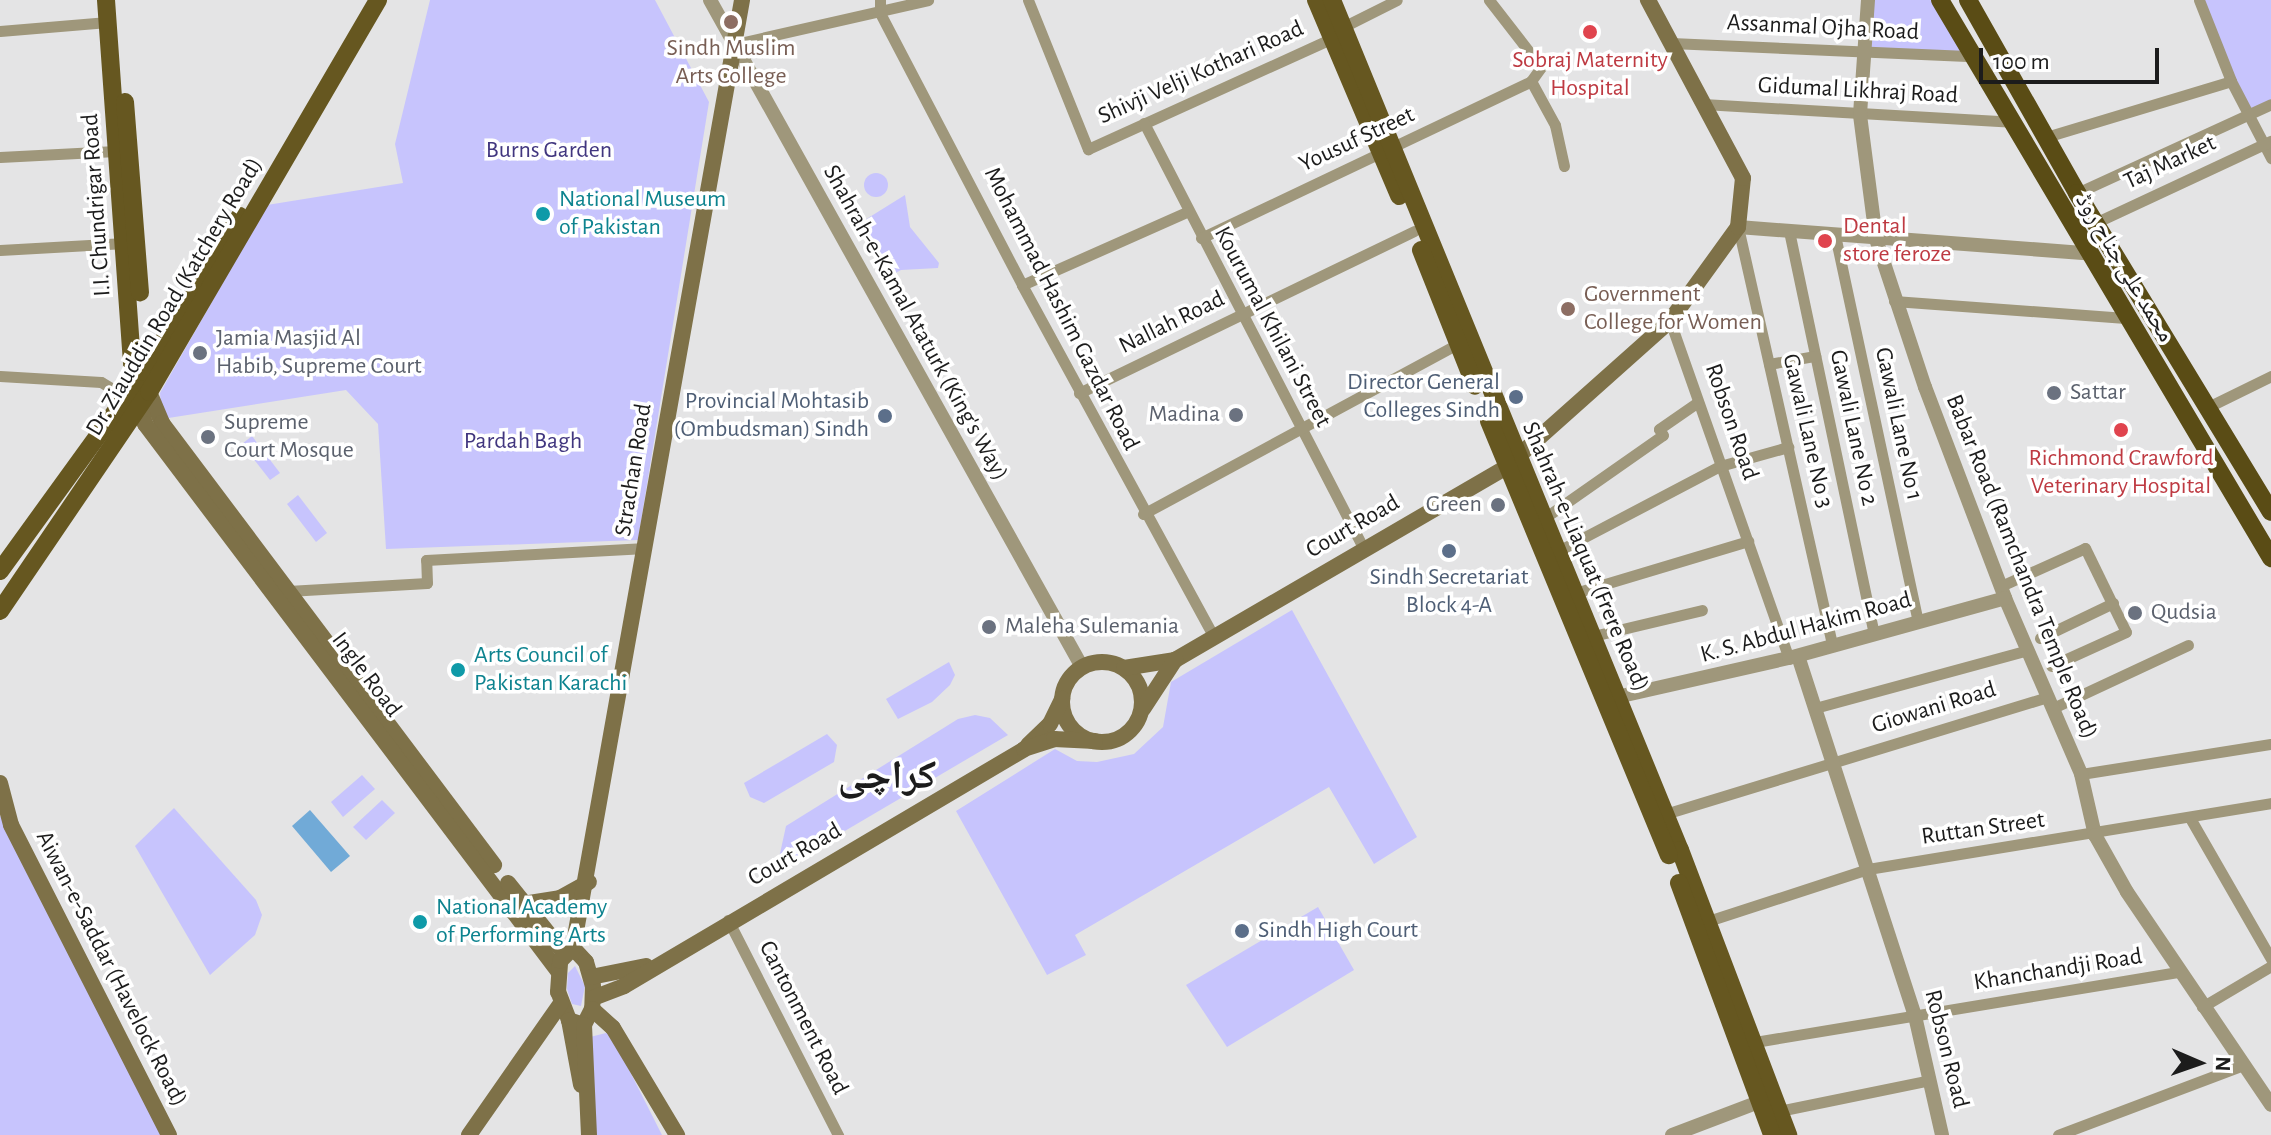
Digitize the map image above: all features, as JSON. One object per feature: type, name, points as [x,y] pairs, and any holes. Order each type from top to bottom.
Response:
[{"type":"highway","name":"محمد علی جناح روڈ","points":[[1940,0],[2086,253],[2271,558]]},
{"type":"highway","name":"محمد علی جناح روڈ","points":[[1968,0],[2077,193],[2271,512]]},
{"type":"main road","name":"I.I. Chundrigar Road","points":[[106,0],[138,390]]},
{"type":"main road","name":"I.I. Chundrigar Road","points":[[116,0],[138,390]]},
{"type":"main road","name":"Dr. Ziauddin Road (Katchery Road)","points":[[0,571],[138,390],[371,0]]},
{"type":"main road","name":"Dr. Ziauddin Road (Katchery Road)","points":[[0,611],[378,0]]},
{"type":"main road","name":"Strachan Road","points":[[558,971],[569,951],[589,882],[646,548],[674,360],[742,0]]},
{"type":"main road","name":"Shahrah-e-Liaquat (Frere Road)","points":[[1316,0],[1338,32]]},
{"type":"main road","name":"Shahrah-e-Liaquat (Frere Road)","points":[[1332,0],[1338,32],[1668,853],[1788,1135]]},
{"type":"main road","points":[[1648,0],[1743,178],[1738,227],[1670,321]]},
{"type":"main road","name":"Shahrah-e-Liaquat (Frere Road)","points":[[1387,150],[1414,231],[1458,344],[1512,462],[1558,551],[1708,921],[1755,1042],[1772,1102],[1772,1135]]},
{"type":"main road","name":"Court Road","points":[[1124,668],[1175,660],[1512,462],[1670,321]]},
{"type":"main road","name":"Ingle Road","points":[[138,390],[523,904],[591,977]]},
{"type":"main road","name":"Ingle Road","points":[[138,390],[145,424],[558,971]]},
{"type":"main road","points":[[1062,699],[1073,729],[1095,741],[1117,739],[1139,716],[1175,660]]},
{"type":"main road","points":[[1024,749],[1050,724],[1071,676],[1082,667],[1111,662],[1124,668],[1138,681],[1139,716]]},
{"type":"main road","name":"Court Road","points":[[593,1003],[728,920],[1024,749],[1054,739],[1095,741]]},
{"type":"main road","name":"Aiwan-e-Saddar (Havelock Road)","points":[[0,783],[6,820],[169,1135]]},
{"type":"main road","points":[[523,904],[560,898],[589,882]]},
{"type":"main road","name":"Court Road","points":[[591,977],[652,965]]},
{"type":"main road","points":[[558,971],[561,1003],[576,1023],[589,1135]]},
{"type":"main road","points":[[591,977],[593,1003],[613,1028],[677,1135]]},
{"type":"main road","points":[[469,1135],[561,1003]]},
{"type":"main road","points":[[576,1023],[593,1003]]},
{"type":"street","name":"Shahrah-e-Kamal Ataturk (King's Way)","points":[[710,0],[1082,667]]},
{"type":"street","points":[[735,44],[880,6],[928,0]]},
{"type":"street","name":"Shivji Velji Kothari Road","points":[[1028,0],[1088,149],[1338,32],[1397,0]]},
{"type":"street","points":[[1489,0],[1541,67],[1531,81],[1555,125],[1564,166]]},
{"type":"street","name":"Babar Road (Ramchandra Temple Road)","points":[[1868,0],[1860,115],[1876,239],[1894,301],[2003,592],[2081,774],[2095,835],[2179,972],[2271,1105]]},
{"type":"street","points":[[2199,0],[2246,114],[2267,143],[2271,158]]},
{"type":"street","name":"Mohammad Hashim Gazdar Road","points":[[880,6],[1143,514],[1213,635]]},
{"type":"street","points":[[0,31],[108,22]]},
{"type":"street","name":"Assanmal Ojha Road","points":[[1671,43],[1973,56]]},
{"type":"street","name":"Yousuf Street","points":[[1201,238],[1531,81]]},
{"type":"street","points":[[2046,137],[2231,81]]},
{"type":"street","name":"Gidumal Likhraj Road","points":[[1703,104],[2011,122]]},
{"type":"street","points":[[2077,193],[2271,104]]},
{"type":"street","name":"Kourumal Khilani Street","points":[[1144,123],[1239,315],[1364,549]]},
{"type":"street","name":"Taj Market","points":[[2097,222],[2267,143]]},
{"type":"street","points":[[0,157],[116,151]]},
{"type":"street","points":[[1022,285],[1187,212]]},
{"type":"street","points":[[1738,227],[2086,253]]},
{"type":"street","name":"Gawali Lane No 3","points":[[1738,227],[1832,645]]},
{"type":"street","name":"Nallah Road","points":[[1079,393],[1414,231]]},
{"type":"street","name":"Gawali Lane No 2","points":[[1789,231],[1874,634]]},
{"type":"street","name":"Gawali Lane No 1","points":[[1835,235],[1918,622]]},
{"type":"street","points":[[0,250],[125,243]]},
{"type":"street","points":[[1894,301],[2125,318]]},
{"type":"street","name":"Robson Road","points":[[1670,321],[1748,541],[1815,708],[1915,1016],[1942,1135]]},
{"type":"street","points":[[1143,514],[1458,344]]},
{"type":"street","points":[[1769,364],[1815,356]]},
{"type":"street","points":[[0,376],[101,382],[138,390]]},
{"type":"street","points":[[2208,407],[2271,376]]},
{"type":"street","points":[[1543,519],[1663,435],[1659,429],[1698,402]]},
{"type":"street","points":[[1558,551],[1720,466],[1788,447]]},
{"type":"street","points":[[1575,593],[1748,541]]},
{"type":"street","points":[[288,591],[427,583],[426,560],[646,548]]},
{"type":"street","name":"K. S. Abdul Hakim Road","points":[[1617,697],[1794,657],[1918,622],[2003,592],[2085,548],[2113,603]]},
{"type":"street","points":[[2040,638],[2113,603],[2126,632],[2051,666]]},
{"type":"street","points":[[1593,636],[1702,610]]},
{"type":"street","name":"Giowani Road","points":[[1665,814],[1833,762],[2051,702],[2188,645]]},
{"type":"street","points":[[1815,708],[2028,650]]},
{"type":"street","points":[[2081,774],[2271,744]]},
{"type":"street","name":"Ruttan Street","points":[[1708,921],[1868,869],[2095,835],[2271,803]]},
{"type":"street","points":[[2190,818],[2271,959]]},
{"type":"street","name":"Cantonment Road","points":[[728,920],[838,1135]]},
{"type":"street","points":[[2202,1007],[2271,966]]},
{"type":"street","name":"Khanchandji Road","points":[[1755,1042],[2179,972]]},
{"type":"street","points":[[2058,1135],[2243,1065]]},
{"type":"street","points":[[1672,1135],[1772,1102],[1930,1080]]},
{"type":"green space","name":"Burns Garden","points":[[430,0],[655,0],[709,102],[638,540],[386,549],[378,424],[346,390],[162,419],[160,393],[267,205],[403,183],[395,144]]},
{"type":"green space","points":[[1868,0],[1940,0],[1973,56],[1863,53]]},
{"type":"green space","points":[[2199,0],[2271,0],[2271,104],[2246,114]]},
{"type":"green space","points":[[876,173],[885,176],[888,185],[885,194],[876,197],[867,194],[864,185],[867,176]]},
{"type":"green space","points":[[905,195],[910,227],[939,263],[938,268],[901,270],[890,276],[860,223]]},
{"type":"green space","points":[[252,436],[280,473],[270,480],[242,444]]},
{"type":"green space","points":[[298,495],[327,533],[316,542],[287,504]]},
{"type":"green space","points":[[1292,610],[1417,837],[1374,864],[1329,787],[1075,935],[1086,955],[1047,975],[956,811],[1055,749],[1077,761],[1097,762],[1134,754],[1163,727],[1171,682]]},
{"type":"green space","points":[[949,662],[955,675],[950,685],[932,702],[898,719],[886,699]]},
{"type":"green space","points":[[975,715],[990,718],[1008,735],[787,865],[779,858],[786,826],[958,719]]},
{"type":"green space","points":[[827,734],[837,745],[834,762],[764,803],[750,797],[744,783]]},
{"type":"green space","points":[[362,775],[375,789],[343,817],[331,802]]},
{"type":"green space","points":[[382,800],[395,813],[366,840],[353,827]]},
{"type":"green space","points":[[174,808],[256,900],[262,915],[255,935],[210,975],[135,846]]},
{"type":"green space","points":[[0,816],[11,825],[166,1135],[0,1135]]},
{"type":"green space","points":[[1318,907],[1354,970],[1227,1047],[1186,985]]},
{"type":"green space","points":[[575,966],[585,986],[581,1006],[572,1004],[567,989],[568,973]]},
{"type":"green space","points":[[610,1032],[662,1135],[586,1135],[578,1040]]},
{"type":"shaded area","points":[[310,810],[350,856],[331,872],[292,826]]},
{"type":"place","name":"Sindh Muslim Arts College","points":[[731,22]]},
{"type":"place","name":"Sobraj Maternity Hospital","points":[[1590,32]]},
{"type":"place","name":"National Museum of Pakistan","points":[[543,214]]},
{"type":"place","name":"Dental store feroze","points":[[1825,241]]},
{"type":"place","name":"Government College for Women","points":[[1568,309]]},
{"type":"place","name":"Jamia Masjid Al Habib, Supreme Court","points":[[200,353]]},
{"type":"place","name":"Sattar","points":[[2054,393]]},
{"type":"place","name":"Director General Colleges Sindh","points":[[1516,397]]},
{"type":"place","name":"Madina","points":[[1236,415]]},
{"type":"place","name":"Provincial Mohtasib (Ombudsman) Sindh","points":[[885,416]]},
{"type":"place","name":"Richmond Crawford Veterinary Hospital","points":[[2121,430]]},
{"type":"place","name":"Supreme Court Mosque","points":[[208,437]]},
{"type":"place","name":"Green","points":[[1498,505]]},
{"type":"place","name":"Sindh Secretariat Block 4-A","points":[[1449,551]]},
{"type":"place","name":"Qudsia","points":[[2135,613]]},
{"type":"place","name":"Maleha Sulemania","points":[[989,627]]},
{"type":"place","name":"Arts Council of Pakistan Karachi","points":[[458,670]]},
{"type":"place","name":"National Academy of Performing Arts","points":[[420,922]]},
{"type":"place","name":"Sindh High Court","points":[[1242,931]]},
{"type":"district","name":"کراچی","points":[[887,776]]},
{"type":"park label","name":"Pardah Bagh","points":[[523,442]]}]
